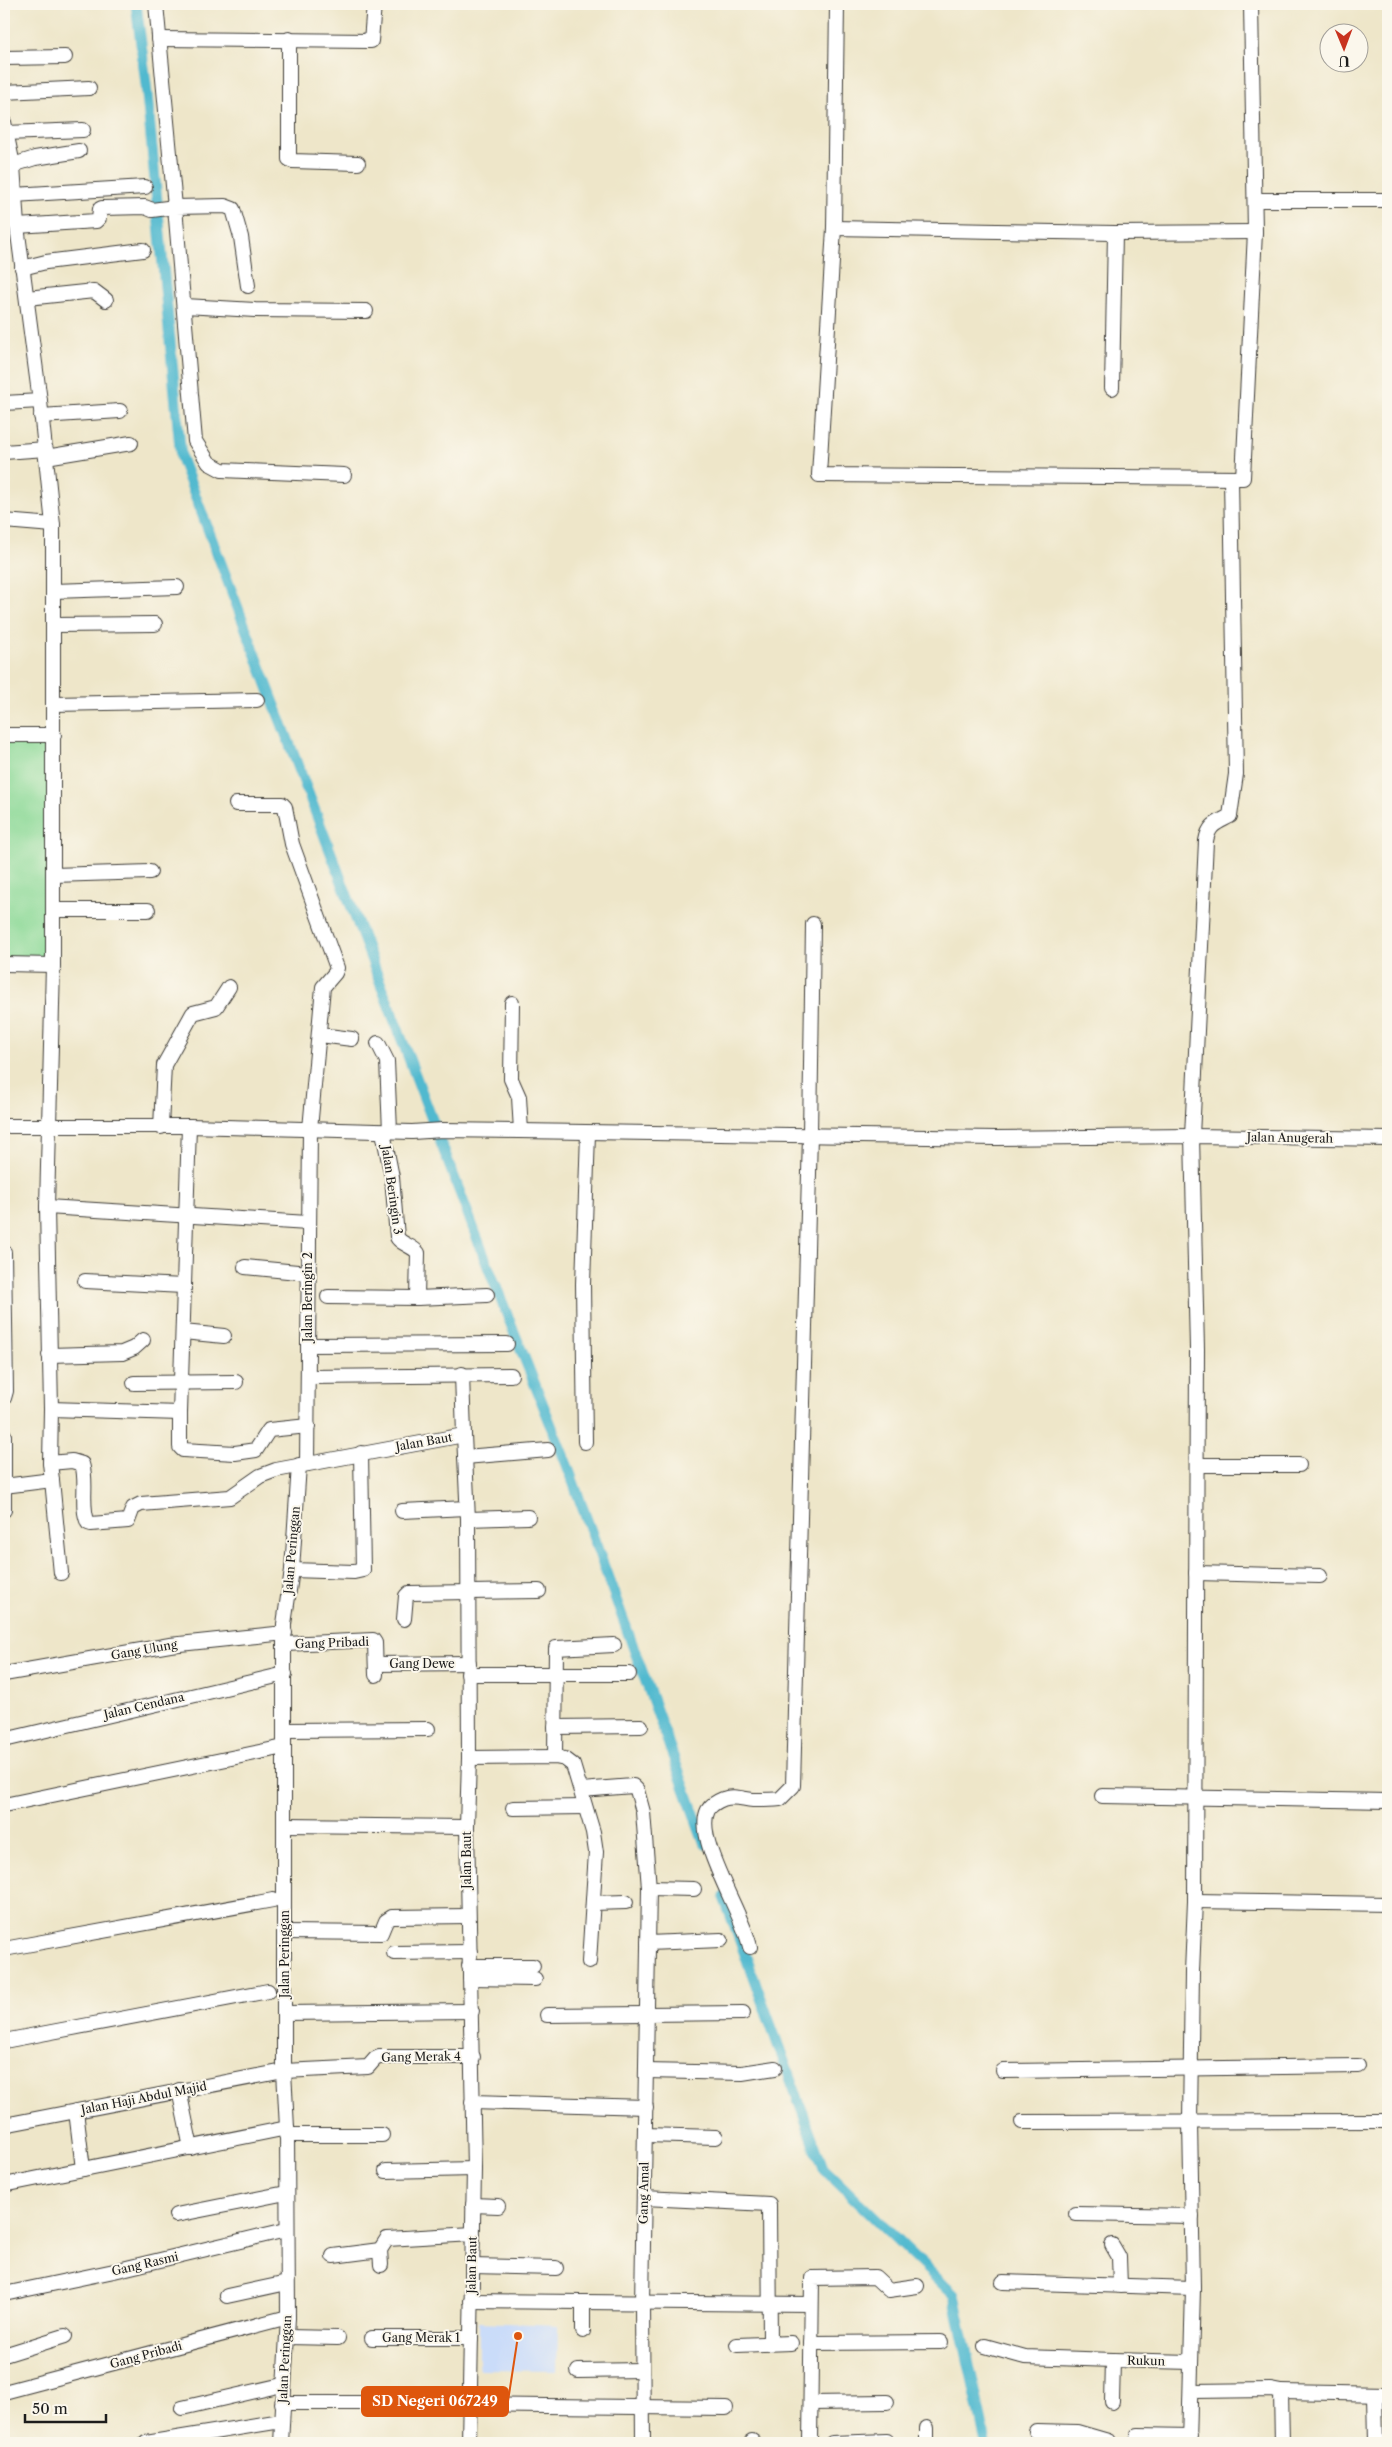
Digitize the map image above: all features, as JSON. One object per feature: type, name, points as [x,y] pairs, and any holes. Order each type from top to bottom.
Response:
[{"type":"street","points":[[156,4],[173,208],[185,306],[196,441],[209,463],[222,470],[231,472],[344,475]]},
{"type":"street","points":[[159,39],[371,41],[374,4]]},
{"type":"street","points":[[836,4],[834,228],[819,475],[1231,478],[1244,478],[1255,232],[1251,4]]},
{"type":"street","points":[[289,39],[289,159],[292,161],[358,163]]},
{"type":"street","points":[[4,58],[65,57]]},
{"type":"street","points":[[4,92],[89,88]]},
{"type":"street","points":[[61,1573],[50,1464],[51,1409],[47,1207],[53,965],[53,525],[40,401],[5,127],[83,130]]},
{"type":"street","points":[[10,174],[50,155],[79,152]]},
{"type":"street","points":[[14,195],[145,187]]},
{"type":"street","points":[[1255,200],[1388,200]]},
{"type":"street","points":[[17,226],[96,221],[102,208],[145,207],[152,210],[225,206],[233,209],[241,237],[248,286]]},
{"type":"street","points":[[834,228],[1115,233],[1255,232]]},
{"type":"street","points":[[1112,388],[1115,233]]},
{"type":"street","points":[[22,268],[46,262],[143,250]]},
{"type":"street","points":[[27,298],[94,291],[106,300]]},
{"type":"street","points":[[185,306],[255,310],[366,311]]},
{"type":"street","points":[[4,403],[40,401]]},
{"type":"street","points":[[41,416],[120,411]]},
{"type":"street","points":[[4,452],[46,453],[131,443]]},
{"type":"street","points":[[1138,2435],[1190,2440],[1193,2288],[1190,2122],[1195,1901],[1197,1349],[1192,1136],[1207,832],[1214,823],[1230,816],[1236,774],[1231,478]]},
{"type":"street","points":[[4,521],[53,525]]},
{"type":"street","points":[[54,591],[177,587]]},
{"type":"street","points":[[54,625],[155,624]]},
{"type":"street","points":[[54,704],[156,700],[258,700]]},
{"type":"street","points":[[4,735],[54,736]]},
{"type":"street","name":"Jalan Beringin 2","points":[[236,804],[282,804],[285,807],[292,844],[336,968],[335,974],[323,987],[310,1130],[308,1426],[303,1464]]},
{"type":"street","points":[[53,875],[150,872]]},
{"type":"street","points":[[53,910],[148,910]]},
{"type":"street","points":[[750,1947],[746,1926],[714,1858],[706,1817],[708,1810],[713,1804],[724,1798],[737,1796],[751,1800],[780,1799],[793,1786],[810,1135],[813,924]]},
{"type":"street","points":[[4,964],[53,965]]},
{"type":"street","points":[[161,1127],[164,1065],[193,1013],[216,1007],[229,987]]},
{"type":"street","points":[[512,1003],[511,1079],[519,1097],[520,1131]]},
{"type":"street","points":[[320,1035],[352,1040]]},
{"type":"street","points":[[378,1043],[385,1055],[388,1067],[387,1132]]},
{"type":"street","name":"Jalan Anugerah","points":[[4,1126],[189,1126],[387,1132],[443,1130],[996,1138],[1192,1136],[1388,1139]]},
{"type":"street","points":[[189,1126],[185,1215],[180,1447],[183,1450],[235,1453],[256,1450],[269,1430],[308,1426]]},
{"type":"street","name":"Jalan Beringin 3","points":[[387,1132],[397,1237],[399,1241],[415,1248],[418,1253],[416,1298]]},
{"type":"street","points":[[585,1442],[583,1284],[588,1133]]},
{"type":"street","points":[[47,1207],[308,1223]]},
{"type":"street","points":[[4,1252],[6,1391],[4,1398]]},
{"type":"street","points":[[245,1267],[308,1273]]},
{"type":"street","points":[[85,1281],[184,1286]]},
{"type":"street","points":[[328,1297],[416,1298],[487,1295]]},
{"type":"street","points":[[183,1332],[224,1336]]},
{"type":"street","points":[[49,1355],[122,1353],[134,1348],[142,1340]]},
{"type":"street","points":[[308,1345],[507,1344]]},
{"type":"street","points":[[462,1374],[464,1435]]},
{"type":"street","points":[[308,1377],[512,1374]]},
{"type":"street","points":[[134,1383],[236,1382]]},
{"type":"street","points":[[51,1409],[180,1413]]},
{"type":"street","points":[[4,1435],[4,1510]]},
{"type":"street","name":"Jalan Baut","points":[[50,1464],[72,1460],[82,1464],[85,1481],[85,1515],[88,1523],[91,1524],[128,1521],[133,1508],[141,1504],[230,1497],[260,1476],[303,1464],[464,1435],[469,1668],[468,1916],[472,2011],[474,2169],[468,2443]]},
{"type":"street","points":[[465,1457],[548,1450]]},
{"type":"street","points":[[292,1570],[354,1572],[362,1570],[361,1453]]},
{"type":"street","name":"Jalan Peringgan","points":[[281,2443],[282,2386],[288,2317],[286,2230],[287,2132],[284,2071],[285,1639],[303,1464]]},
{"type":"street","points":[[1196,1464],[1299,1465]]},
{"type":"street","points":[[4,1486],[52,1480]]},
{"type":"street","points":[[402,1511],[528,1517]]},
{"type":"street","points":[[1196,1573],[1320,1576]]},
{"type":"street","points":[[404,1620],[406,1596],[409,1593],[540,1591]]},
{"type":"street","name":"Gang Pribadi","points":[[285,1639],[372,1640],[375,1642],[376,1670]]},
{"type":"street","name":"Gang Ulung","points":[[4,1674],[170,1645],[285,1639]]},
{"type":"street","points":[[555,1757],[556,1648],[614,1645]]},
{"type":"street","name":"Gang Dewe","points":[[376,1670],[469,1668],[555,1674],[629,1674]]},
{"type":"street","name":"Jalan Cendana","points":[[4,1740],[286,1674]]},
{"type":"street","points":[[555,1727],[641,1726]]},
{"type":"street","points":[[285,1730],[428,1729]]},
{"type":"street","points":[[4,1805],[284,1747]]},
{"type":"street","points":[[469,1758],[555,1757],[565,1758],[573,1765],[593,1832],[596,1852],[590,1962]]},
{"type":"street","name":"Gang Amal","points":[[580,1790],[633,1786],[638,1790],[643,1812],[649,1888],[642,2303],[643,2443]]},
{"type":"street","points":[[1102,1796],[1388,1801]]},
{"type":"street","points":[[513,1808],[585,1807]]},
{"type":"street","points":[[285,1825],[467,1827]]},
{"type":"street","points":[[649,1888],[694,1890]]},
{"type":"street","points":[[4,1949],[273,1900]]},
{"type":"street","points":[[1195,1901],[1388,1904]]},
{"type":"street","points":[[593,1903],[626,1902]]},
{"type":"street","points":[[284,1932],[381,1933],[386,1921],[392,1918],[468,1916]]},
{"type":"street","points":[[648,1942],[721,1940]]},
{"type":"street","points":[[394,1953],[534,1973]]},
{"type":"street","points":[[4,2041],[268,1991]]},
{"type":"street","points":[[284,2013],[472,2011]]},
{"type":"street","points":[[547,2015],[743,2013]]},
{"type":"street","name":"Gang Merak 4","points":[[284,2071],[368,2067],[375,2058],[379,2057],[472,2057]]},
{"type":"street","points":[[1003,2071],[1358,2066]]},
{"type":"street","points":[[646,2071],[742,2073],[775,2068]]},
{"type":"street","name":"Jalan Haji Abdul Majid","points":[[4,2125],[284,2071]]},
{"type":"street","points":[[179,2090],[191,2148]]},
{"type":"street","points":[[472,2102],[646,2107]]},
{"type":"street","points":[[76,2111],[83,2169]]},
{"type":"street","points":[[1022,2122],[1388,2121]]},
{"type":"street","points":[[4,2185],[191,2148],[287,2132],[382,2135]]},
{"type":"street","points":[[645,2135],[716,2137]]},
{"type":"street","points":[[386,2171],[474,2169]]},
{"type":"street","points":[[176,2216],[286,2193]]},
{"type":"street","points":[[644,2198],[769,2204],[770,2343]]},
{"type":"street","points":[[473,2205],[498,2206]]},
{"type":"street","points":[[1076,2214],[1192,2216]]},
{"type":"street","name":"Gang Rasmi","points":[[4,2294],[114,2272],[286,2230]]},
{"type":"street","points":[[381,2265],[380,2250],[387,2239],[473,2234]]},
{"type":"street","points":[[1112,2245],[1120,2257],[1120,2286]]},
{"type":"street","points":[[333,2256],[380,2250]]},
{"type":"street","points":[[472,2266],[556,2268]]},
{"type":"street","points":[[810,2443],[811,2281],[815,2277],[875,2277],[889,2290],[917,2286]]},
{"type":"street","points":[[1002,2282],[1193,2288]]},
{"type":"street","points":[[227,2296],[287,2284]]},
{"type":"street","points":[[471,2301],[811,2304]]},
{"type":"street","points":[[583,2302],[583,2330]]},
{"type":"street","name":"Gang Pribadi","points":[[4,2392],[288,2317]]},
{"type":"street","points":[[4,2355],[65,2336]]},
{"type":"street","points":[[287,2338],[338,2338]]},
{"type":"street","name":"Gang Merak 1","points":[[372,2338],[471,2338]]},
{"type":"street","points":[[811,2343],[941,2342]]},
{"type":"street","points":[[737,2345],[791,2343]]},
{"type":"street","points":[[985,2346],[1024,2357],[1113,2360]]},
{"type":"street","name":"Rukun","points":[[1112,2402],[1113,2360],[1191,2362]]},
{"type":"street","points":[[578,2371],[642,2370]]},
{"type":"street","points":[[182,2408],[282,2386]]},
{"type":"street","points":[[1192,2391],[1271,2390],[1281,2392],[1382,2394],[1376,2443]]},
{"type":"street","points":[[1281,2392],[1282,2443]]},
{"type":"street","points":[[811,2402],[887,2402]]},
{"type":"street","points":[[282,2403],[364,2403]]},
{"type":"street","points":[[469,2404],[726,2408]]},
{"type":"street","points":[[146,2443],[281,2420]]},
{"type":"street","points":[[927,2428],[927,2443]]},
{"type":"street","points":[[1036,2431],[1077,2432],[1108,2441],[1109,2443]]},
{"type":"street","points":[[832,2443],[888,2441]]},
{"type":"shaded area","points":[[479,2322],[558,2325],[557,2371],[479,2370]]},
{"type":"green space","points":[[4,740],[50,740],[47,958],[4,958]]},
{"type":"waterway","points":[[136,4],[146,84],[181,458],[487,1264],[567,1465],[705,1844]]},
{"type":"waterway","points":[[724,1897],[823,2168],[954,2295],[986,2443]]},
{"type":"place","name":"SD Negeri 067249","points":[[518,2336]]}]
